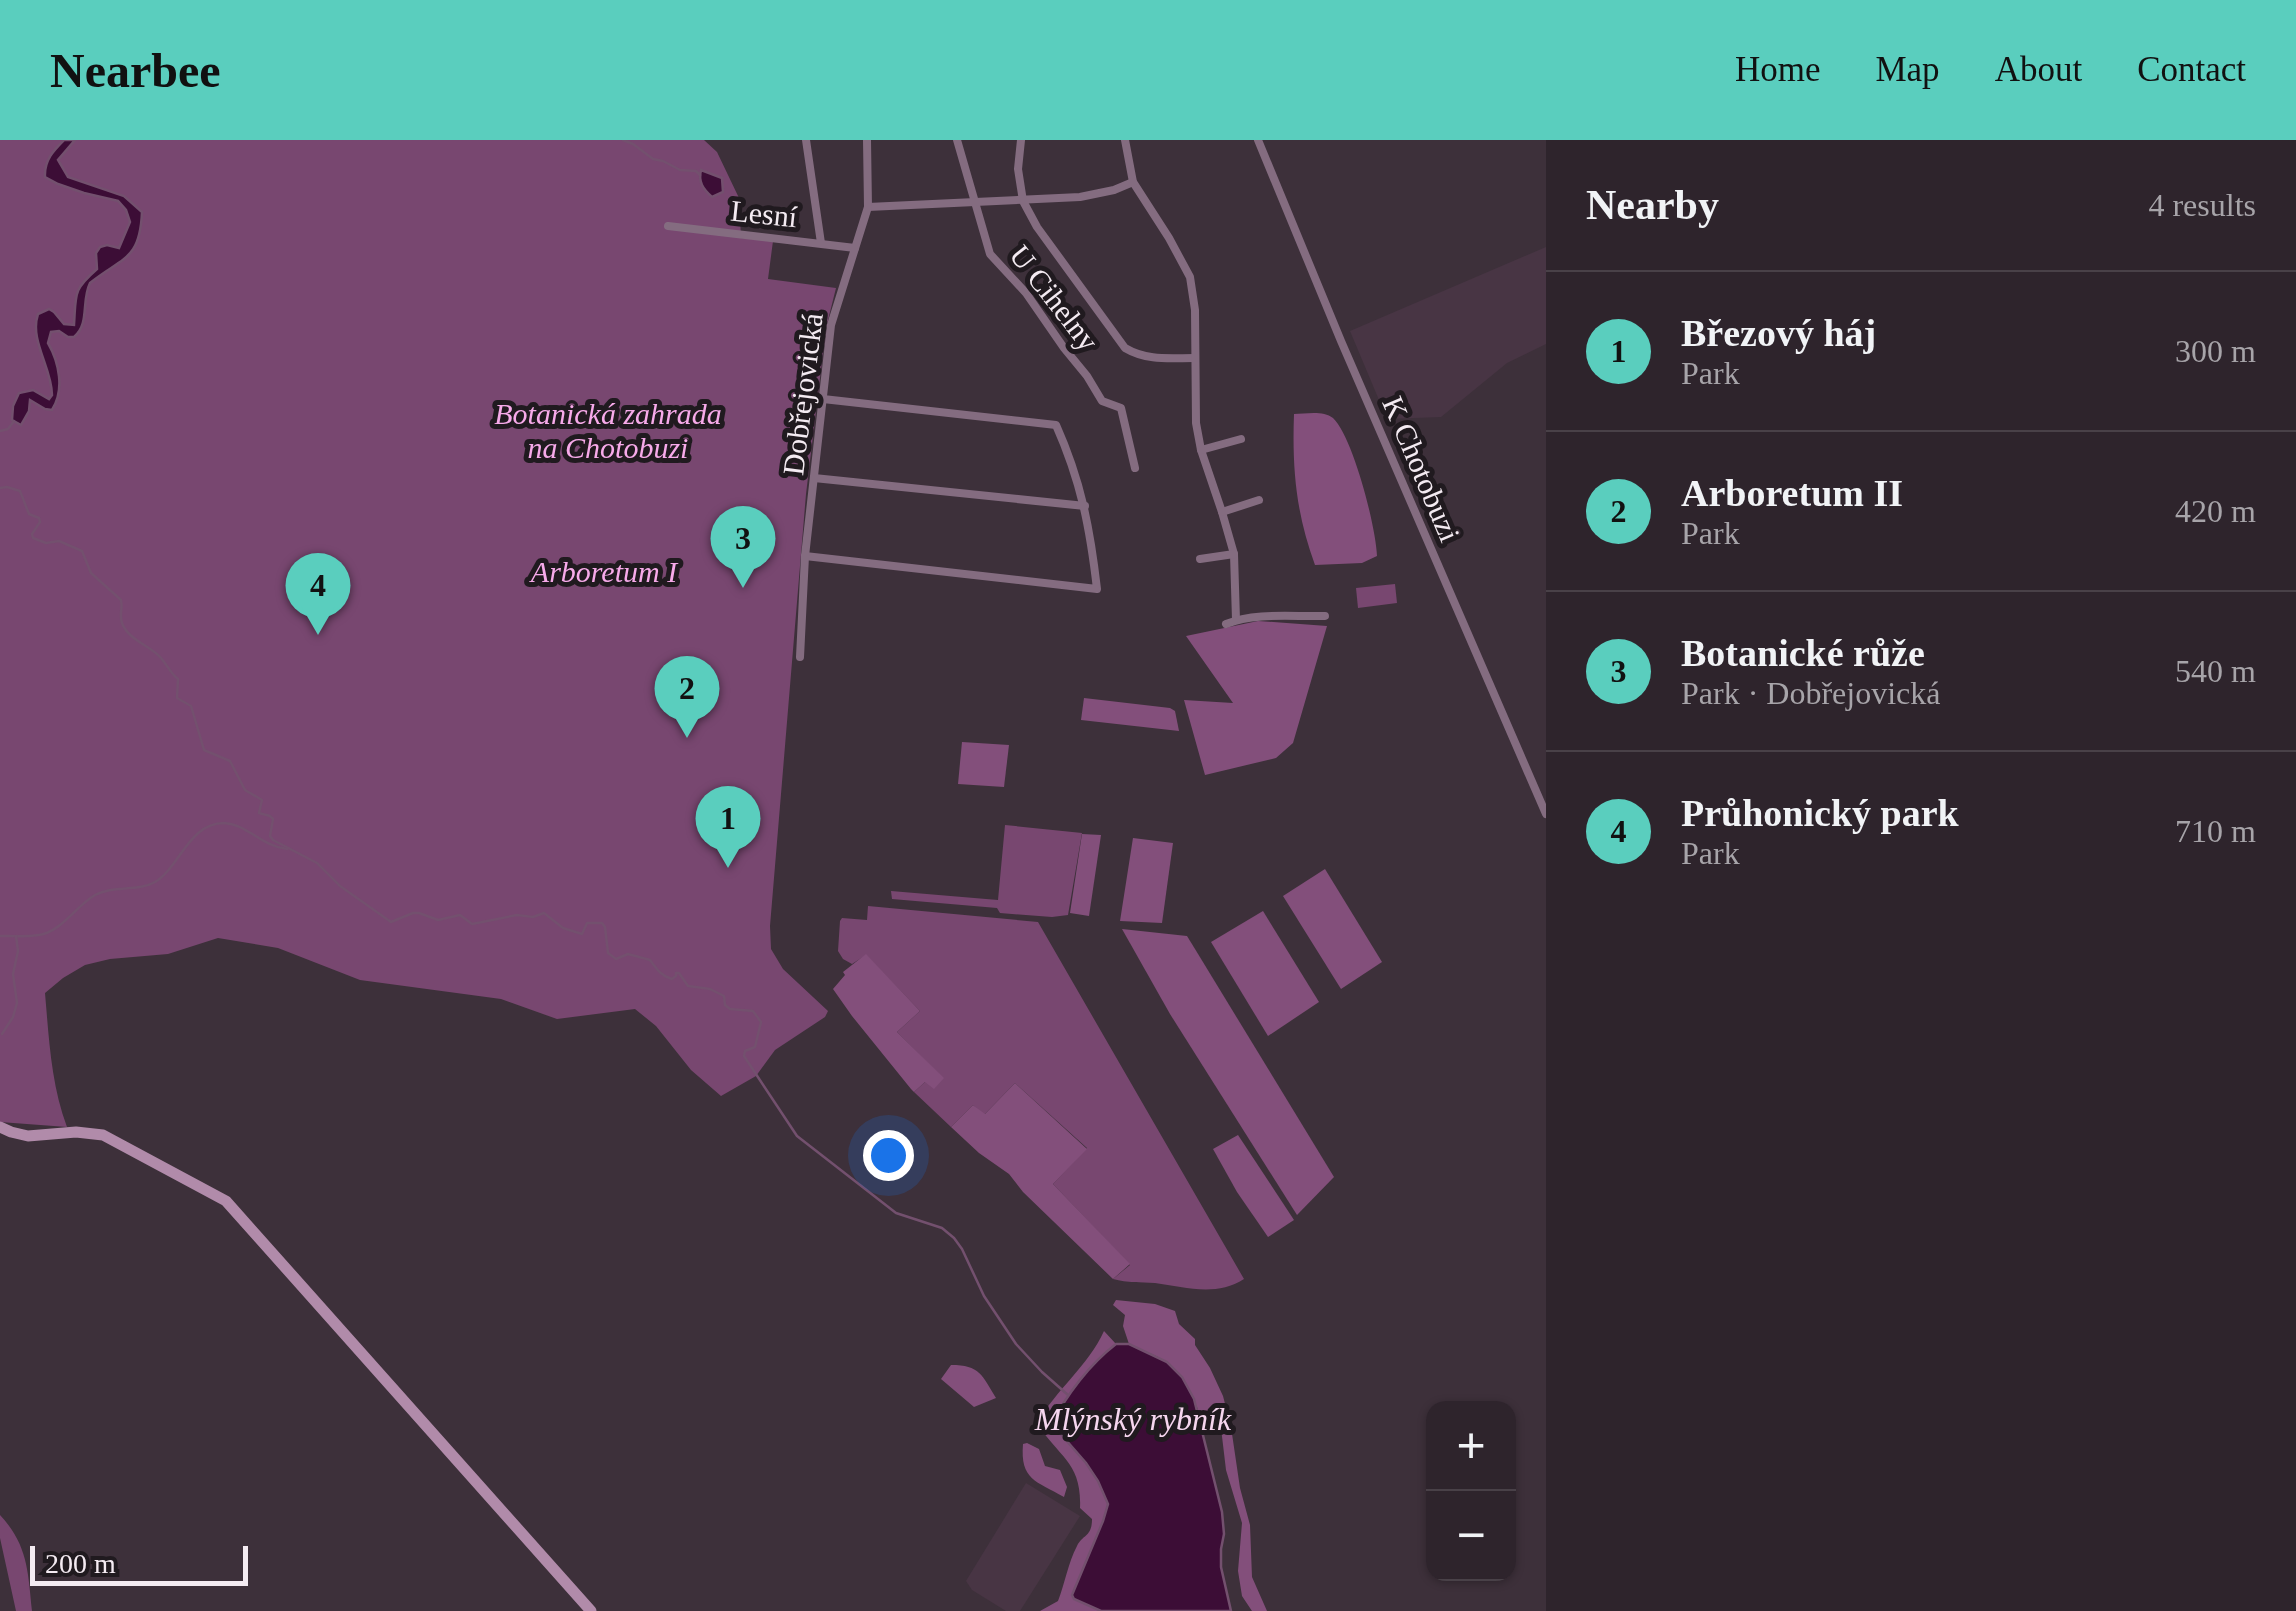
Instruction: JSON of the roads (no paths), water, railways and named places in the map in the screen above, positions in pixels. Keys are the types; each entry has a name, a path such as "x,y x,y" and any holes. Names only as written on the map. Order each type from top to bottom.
{"street":[{"path":"806,140 821,243"},
{"name":"Dobřejovická","path":"800,657 806,556 831,325 868,207 867,140"},
{"name":"U Cihelny","path":"956,140 990,254 1026,294 1102,401 1121,408 1135,468"},
{"path":"1021,140 1018,169 1023,201 1125,348 1138,356 1194,358"},
{"path":"1125,140 1133,182 1190,276 1195,310 1196,422 1234,554 1236,620"},
{"name":"K Chotobuzi","path":"1258,140 1546,814"},
{"path":"868,207 1080,196 1133,182"},
{"name":"Lesní","path":"668,226 855,248"},
{"path":"806,556 1097,589 1085,506 1056,424 822,399"},
{"path":"1201,450 1241,439"},
{"path":"814,478 1085,506"},
{"path":"1222,512 1259,500"},
{"path":"1200,559 1234,554"},
{"path":"1226,624 1271,616 1325,616"},
{"path":"0,1127 28,1136 76,1132 103,1135 226,1201 591,1611"}],"water":[{"path":"64,140 75,140 58,160 68,177 124,196 142,212 141,228 127,256 90,283 79,332 68,337 59,331 51,332 48,343 59,376 56,402 52,410 30,400 21,425 12,420 19,393 33,390 49,399 52,395 36,334 38,314 49,309 64,324 74,325 77,293 97,269 96,253 107,245 119,248 130,222 118,201 84,193 45,177 48,160"},
{"path":"701,170 722,178 723,192 712,197 709,194 701,182"},
{"name":"Mlýnský rybník","path":"1116,1344 1129,1344 1167,1362 1182,1377 1194,1399 1222,1512 1221,1567 1231,1611 1101,1611 1072,1595 1108,1504 1086,1463 1052,1424 1080,1381"}],"waterway":[{"path":"623,140 653,159 700,175"},
{"path":"0,431 8,429 14,421"},
{"path":"0,488 20,491 29,514 39,518 33,538 46,543 59,541 82,551 91,573 121,600 125,629 158,655 178,679 177,698 191,706 204,750 230,761 245,790 262,800 259,813 273,819 273,840 317,863 340,886 391,922 413,913 438,920 460,915 472,924 544,913 563,928 582,934 587,923 602,923 608,953 616,959 628,954 650,960 668,978 679,973 688,986 724,996 730,1009 753,1011 761,1022 755,1047 745,1051 744,1056 797,1136 896,1213 942,1228 954,1238 984,1296 1016,1344 1068,1395"},
{"path":"0,936 47,933 95,895 155,882 193,838 212,825 232,824 287,849"},
{"path":"2,1034 17,1003 13,974 18,951 16,936"}],"place":[{"name":"Botanické růže","path":"743,588"},
{"name":"Průhonický park","path":"318,635"},
{"name":"Arboretum II","path":"687,738"},
{"name":"Březový háj","path":"728,868"}],"park label":[{"name":"Botanická zahrada na Chotobuzi","path":"608,431"},
{"name":"Arboretum I","path":"604,572"}]}
